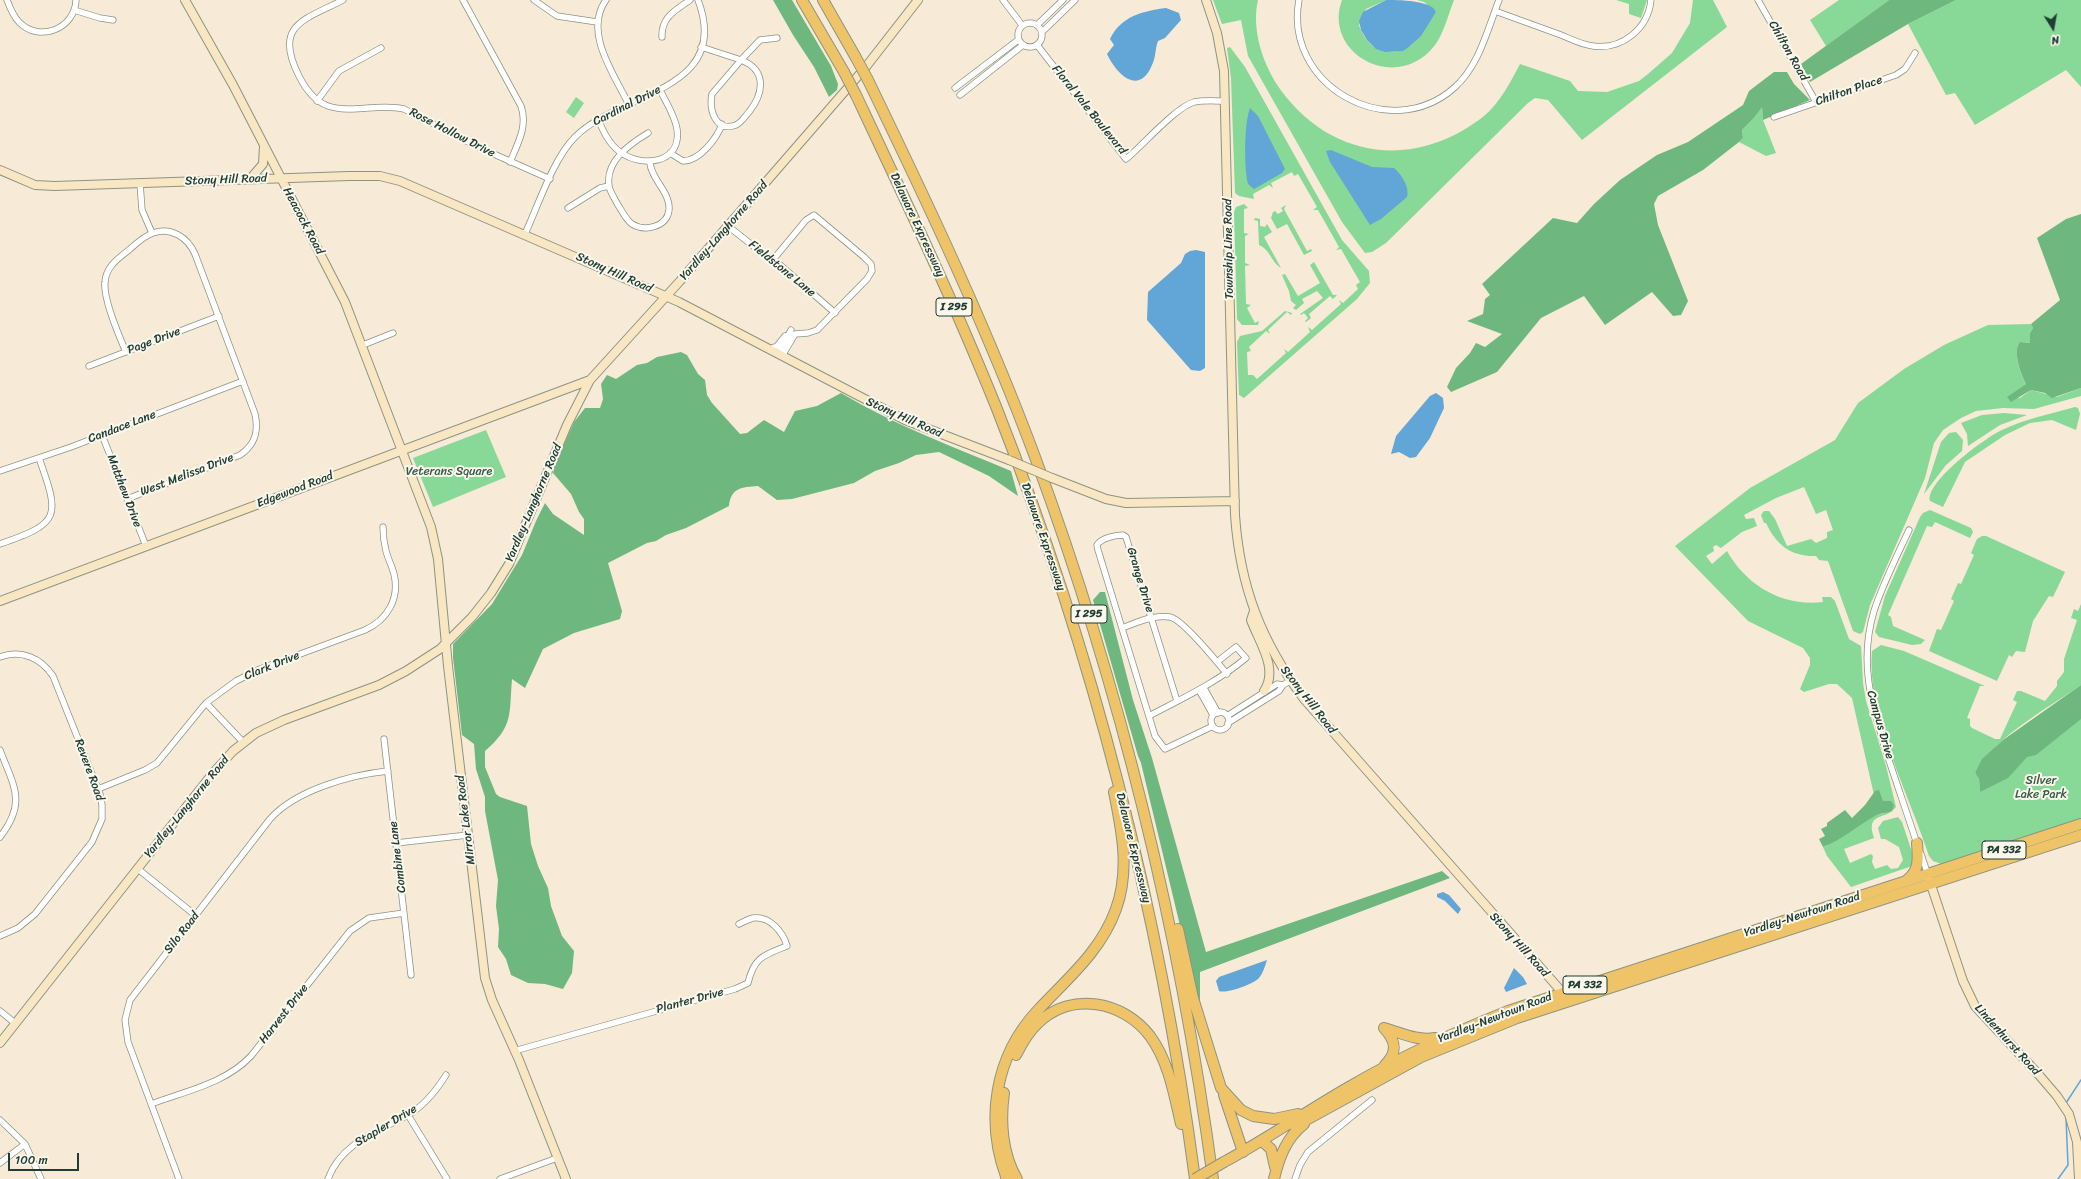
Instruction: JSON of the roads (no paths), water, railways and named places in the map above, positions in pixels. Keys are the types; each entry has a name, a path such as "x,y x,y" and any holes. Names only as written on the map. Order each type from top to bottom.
{"highway":[{"name":"Delaware Expressway","path":"802,0 856,95 958,315 998,412 1040,524 1095,698 1136,856 1166,996 1195,1179"},
{"name":"Delaware Expressway","path":"823,0 868,80 951,253 996,358 1035,459 1073,568 1105,669 1152,844 1186,1008 1201,1093 1213,1179"},
{"path":"1007,1179 996,1145 994,1123 998,1088 1005,1063 1017,1038 1027,1022 1084,964 1105,935 1120,893 1124,866 1122,835 1100,734 1040,524"},
{"name":"PA 332","path":"1929,880 2081,824"},
{"name":"PA 332","path":"1929,880 2081,835"},
{"path":"1904,882 1915,872 1917,868 1917,843"},
{"path":"1152,844 1170,896 1193,998 1243,1152"},
{"name":"Yardley-Newtown Road","path":"1195,1179 1310,1114 1422,1057 1563,997 1904,882 1929,880"},
{"name":"Yardley-Newtown Road","path":"1310,1114 1380,1070 1451,1034 1488,1019 1563,997 1929,880"},
{"path":"1016,1179 1004,1142 1002,1117 1004,1094 1016,1054 1027,1034 1047,1016 1066,1006 1089,1004 1109,1006 1129,1016 1143,1028 1158,1048 1171,1082 1191,1179"},
{"path":"1380,1070 1394,1055 1395,1045 1392,1036 1384,1028 1424,1040 1436,1037 1471,1022 1488,1019"},
{"path":"1221,1088 1241,1110 1259,1118 1274,1119 1310,1114"},
{"path":"1274,1177 1288,1141 1310,1114"},
{"path":"1262,1141 1268,1146 1273,1154 1274,1177"}],"street":[{"path":"8,0 12,13 18,22 27,29 37,32 48,32 60,28 68,21 74,10 76,0"},
{"name":"Heacock Road","path":"185,0 336,282 363,345 403,451"},
{"path":"341,0 303,21 293,30 288,49 292,61 307,89 317,101 339,71 381,48"},
{"name":"Rose Hollow Drive","path":"464,0 524,114 522,134 510,162"},
{"path":"534,0 557,16 597,22"},
{"path":"606,0 598,15 597,22 600,43 629,104"},
{"path":"662,37 663,26 668,17 690,0"},
{"name":"Cardinal Drive","path":"525,234 559,159 570,142 584,128 629,104 660,90 685,74 694,64 701,47 704,24 698,0"},
{"name":"Yardley-Langhorne Road","path":"0,1043 213,773 243,742 272,725 396,676 427,658 445,643 483,604 509,564 567,425 590,380 667,296 870,63 918,0"},
{"path":"1003,0 1022,25"},
{"path":"1037,25 1063,0"},
{"path":"1042,32 1075,0"},
{"name":"Township Line Road","path":"1206,0 1221,50 1225,101 1235,501"},
{"path":"1299,0 1298,23 1300,39 1308,59 1319,75 1337,92 1363,106 1396,110 1413,108 1436,99 1453,89 1464,78 1478,56 1499,0"},
{"path":"1495,11 1585,44 1601,47 1621,42 1630,37 1646,19 1651,0"},
{"name":"Chilton Road","path":"1758,0 1816,102"},
{"path":"74,10 100,18 113,20"},
{"path":"1030,22 1037,25 1042,32 1042,38 1037,45 1030,47 1023,45 1018,40 1018,31 1022,25 1030,22"},
{"path":"701,47 741,60 751,65 757,72 761,83 760,95 754,106 739,123 732,126 722,124 717,121 712,112 712,94 741,60 760,40 776,38"},
{"path":"955,88 1018,40"},
{"path":"960,95 1023,45"},
{"name":"Floral Vale Boulevard","path":"1037,45 1126,159 1173,116 1190,104 1202,101 1225,101"},
{"name":"Chilton Place","path":"1774,118 1896,75 1905,69 1915,53"},
{"path":"598,120 610,142 621,153 634,160 650,163 661,159 670,153 676,138 676,129 660,90"},
{"name":"Rose Hollow Drive","path":"317,101 326,106 340,108 391,106 404,109 478,147 550,179"},
{"path":"670,153 683,161 696,158 719,132 722,124"},
{"path":"648,133 628,145 621,153 610,171 608,186 629,222 641,227 655,227 666,217 669,205 652,173 650,163"},
{"path":"250,179 263,164 264,145"},
{"name":"Stony Hill Road","path":"0,170 23,181 42,186 280,177 367,176 390,178 434,195 667,296 905,420 1100,497 1126,503 1235,501 1240,561 1254,611 1287,683 1304,699 1563,997"},
{"path":"126,352 106,295 106,276 114,262 152,233 142,210 140,183"},
{"path":"568,208 600,188 608,186"},
{"path":"770,349 777,346 785,336 792,332 812,332 835,313 872,271 871,264 864,257 822,220 814,215 806,220 772,261"},
{"name":"Fieldstone Lane","path":"728,226 772,261 779,264 835,313"},
{"name":"West Melissa Drive","path":"127,499 240,455 249,448 256,434 257,422 243,381 219,316 189,243 175,233 162,231 152,233"},
{"name":"Page Drive","path":"89,366 219,316"},
{"path":"780,355 792,332"},
{"path":"363,345 393,333"},
{"name":"Edgewood Road","path":"0,601 590,380"},
{"name":"Candace Lane","path":"0,471 102,435 243,381"},
{"name":"Matthew Drive","path":"102,435 146,546"},
{"name":"Mirror Lake Road","path":"403,451 425,510 435,546 441,585 445,643 485,978 492,1000 566,1179"},
{"path":"0,544 37,530 49,517 52,499 39,458"},
{"name":"Clark Drive","path":"98,789 146,770 157,764 206,704 247,675 365,630 384,618 392,604 396,585 395,576 385,547 383,526"},
{"name":"Campus Drive","path":"1909,530 1874,611 1868,639 1867,670 1869,689 1876,718 1929,880"},
{"name":"Grange Drive","path":"1177,701 1126,537 1124,535 1119,535 1100,541 1097,545 1155,736 1165,749 1213,726"},
{"path":"1254,611 1251,620 1268,659 1270,676 1264,691"},
{"path":"1122,628 1151,618 1171,617 1182,624 1227,674"},
{"path":"1149,716 1227,674 1246,658 1236,647 1217,662"},
{"name":"Revere Road","path":"0,657 11,654 26,655 40,662 49,670 60,691 98,789 102,805 102,819 92,842 30,919 18,928 0,936"},
{"path":"1201,689 1216,714 1226,716 1264,691 1277,684 1287,683"},
{"path":"1216,714 1211,721 1213,726 1217,729 1223,729 1228,723 1279,691 1287,683"},
{"path":"206,704 243,742"},
{"path":"1226,716 1228,723"},
{"name":"Combine Lane","path":"384,739 411,975"},
{"path":"0,750 14,784 17,798 13,818 0,837"},
{"name":"Silo Road","path":"179,1179 128,1042 125,1026 125,1014 130,1000 270,819 284,805 305,794 357,776 388,770"},
{"path":"396,844 468,835"},
{"path":"138,869 195,916"},
{"name":"Lindenhurst Road","path":"1929,880 1963,981 1975,1006 2022,1055 2064,1105 2069,1114 2077,1142 2079,1179"},
{"name":"Harvest Drive","path":"151,1104 220,1079 237,1070 252,1056 350,931 369,918 404,913"},
{"name":"Planter Drive","path":"514,1051 735,989 748,983 751,970 762,956 787,946 781,933 764,919 753,918 738,924"},
{"path":"0,1011 16,1024"},
{"name":"Stapler Drive","path":"328,1179 333,1168 354,1144 367,1134 408,1115 432,1095 446,1075"},
{"path":"1295,1179 1300,1165 1308,1152 1372,1100"},
{"path":"408,1115 447,1179"},
{"path":"0,1120 25,1144 41,1179"},
{"path":"0,1163 25,1144"},
{"path":"500,1179 557,1158"}],"water":[{"path":"1386,0 1422,3 1433,8 1436,12 1421,36 1403,51 1385,52 1376,49 1367,40 1361,30 1359,21 1363,12"},
{"path":"1166,8 1179,13 1181,20 1165,38 1158,41 1153,62 1147,74 1141,79 1135,81 1128,79 1116,69 1107,54 1114,45 1110,39 1120,25 1126,20 1141,13"},
{"path":"1250,108 1258,116 1285,169 1282,173 1254,189 1248,184 1246,167 1245,146"},
{"path":"1331,150 1372,167 1394,168 1402,177 1406,185 1408,193 1407,197 1381,219 1370,225 1330,162 1326,151"},
{"path":"1196,250 1205,252 1205,368 1200,371 1191,370 1147,320 1148,292 1181,263 1185,254"},
{"path":"1436,393 1443,398 1444,408 1430,438 1416,457 1410,458 1399,452 1391,454 1396,436 1430,396"},
{"path":"1443,892 1449,895 1461,909 1458,914 1445,901 1437,897 1437,894"},
{"path":"1267,960 1262,974 1256,980 1246,986 1233,990 1223,992 1219,991 1216,981 1219,977"},
{"path":"1514,968 1523,977 1527,984 1506,992 1504,988"}],"waterway":[{"path":"2066,1103 2081,1080"},
{"path":"2058,1179 2068,1165 2066,1118"}],"park label":[{"name":"Veterans Square","path":"449,472"},
{"name":"Silver Lake Park","path":"2041,788"}]}
